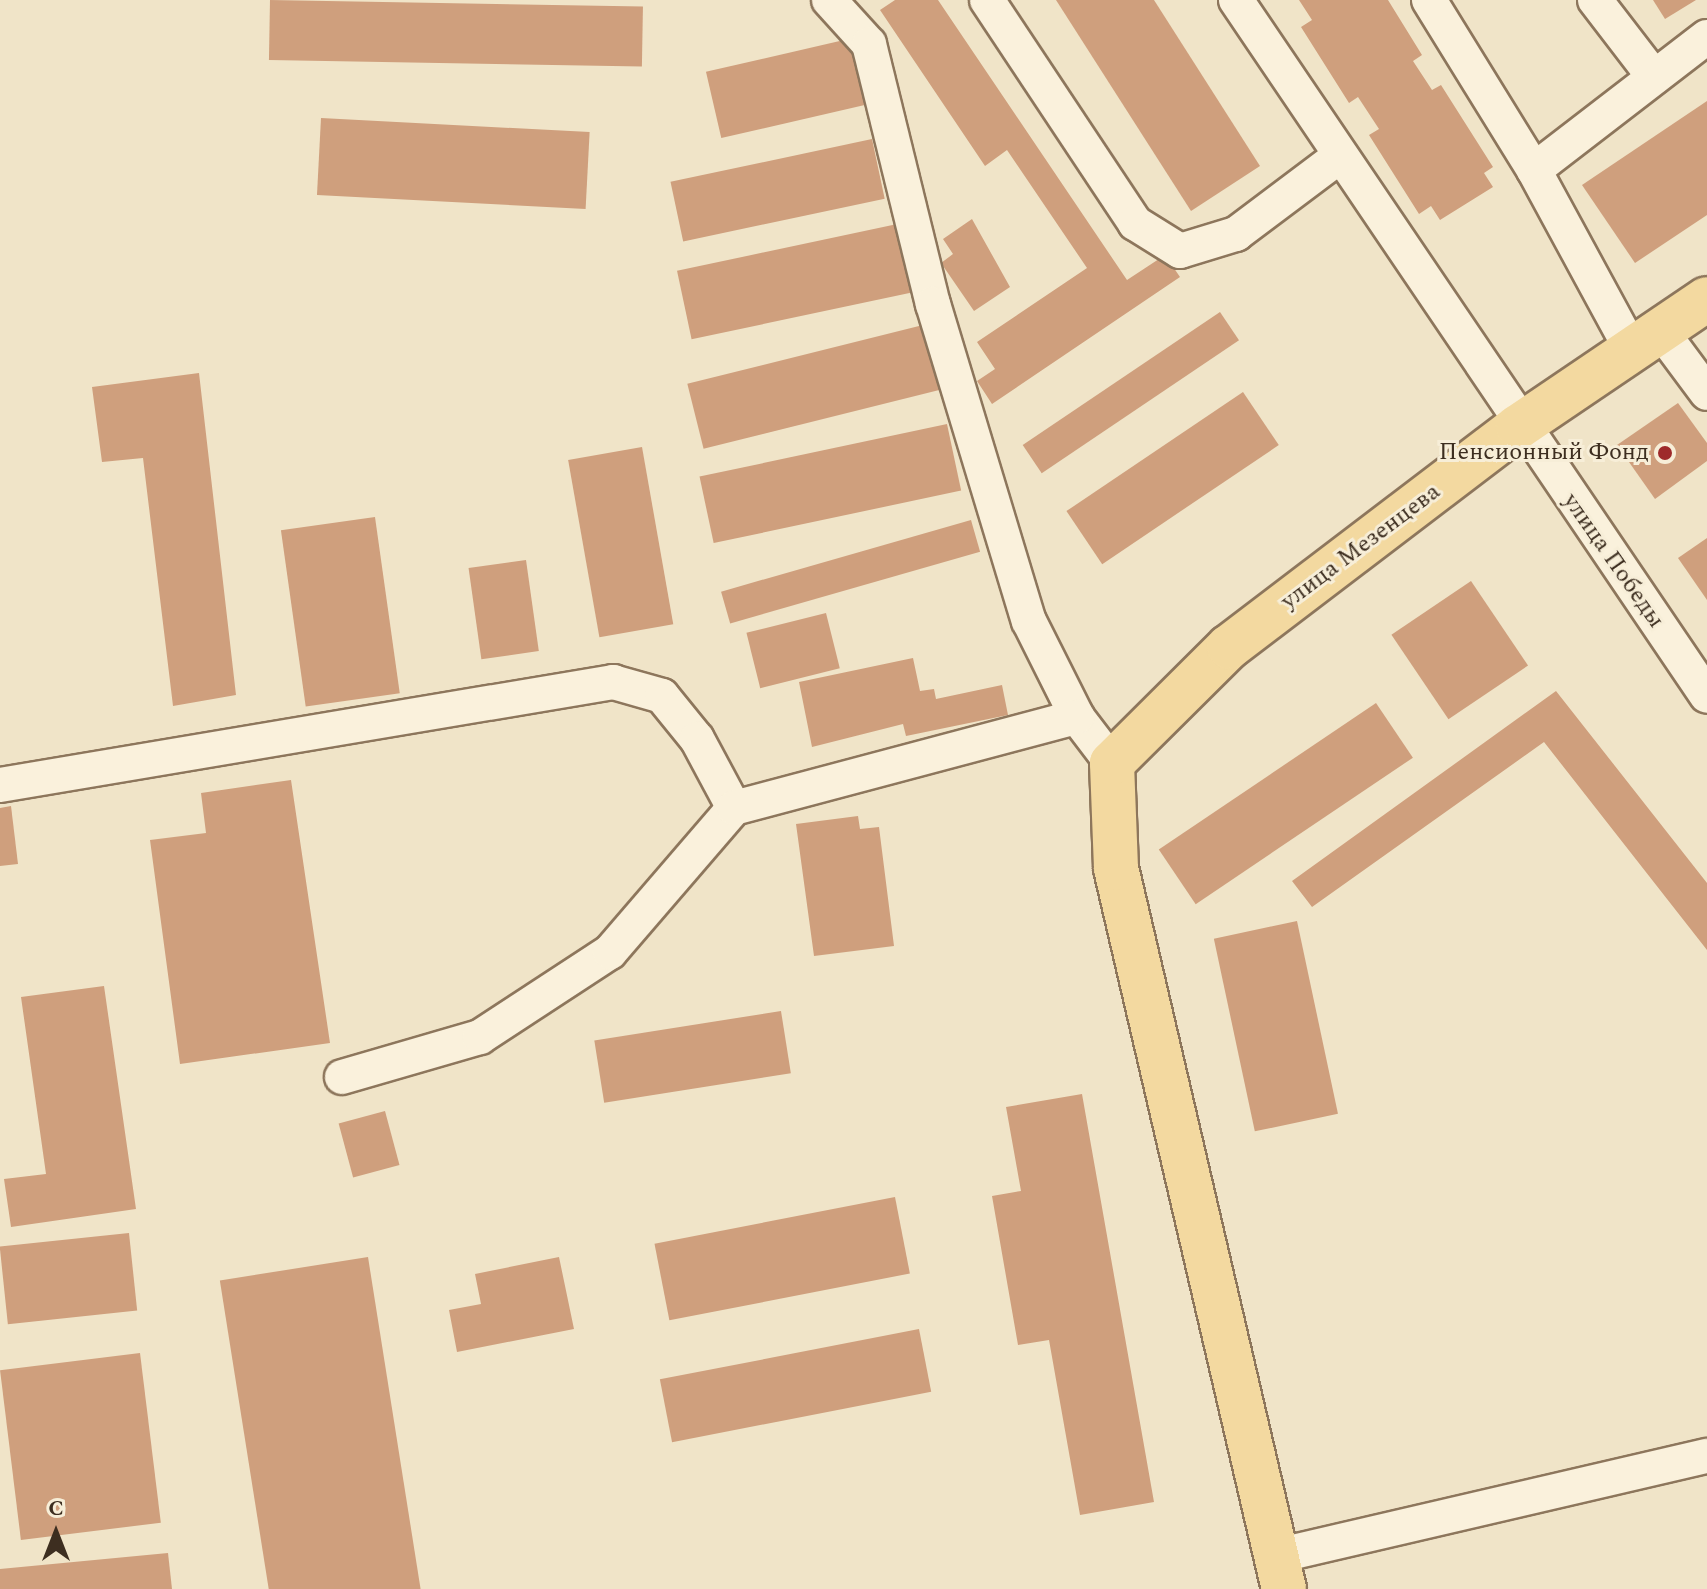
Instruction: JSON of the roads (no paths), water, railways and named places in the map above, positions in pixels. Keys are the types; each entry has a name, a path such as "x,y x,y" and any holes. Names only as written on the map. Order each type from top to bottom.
{"main road":[{"name":"улица Мезенцева","path":"1112,763 1229,647 1518,427 1707,299"},
{"path":"1112,763 1116,868 1280,1573"}],"street":[{"path":"829,0 869,44 933,304 1029,621 1077,717 1112,763"},
{"path":"987,0 1135,223 1180,251 1236,234 1340,156"},
{"name":"улица Победы","path":"1236,0 1518,427 1707,696"},
{"path":"1429,0 1534,170 1646,340 1707,393"},
{"path":"1595,0 1654,77"},
{"path":"1534,170 1707,37"},
{"path":"0,785 613,682 662,696 697,739 734,808"},
{"path":"342,1077 480,1037 610,952 734,808 1077,717"},
{"path":"1280,1573 1707,1456"}],"place":[{"name":"Пенсионный Фонд","path":"1665,453"}]}
